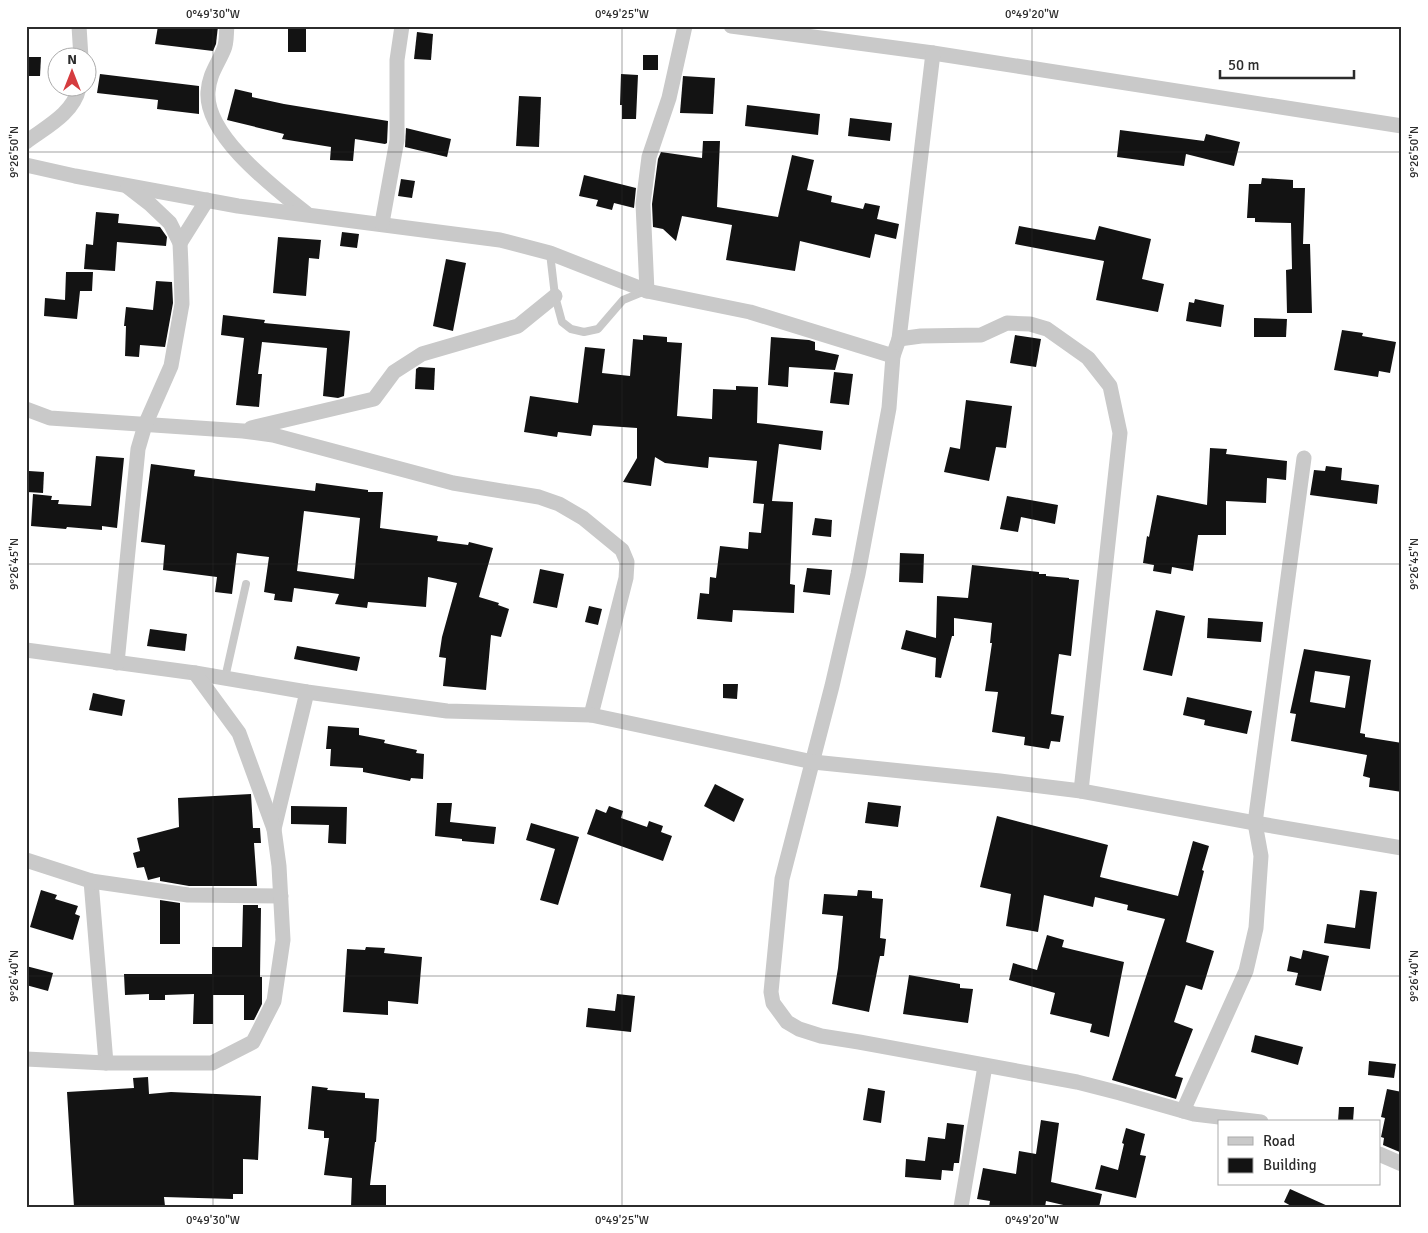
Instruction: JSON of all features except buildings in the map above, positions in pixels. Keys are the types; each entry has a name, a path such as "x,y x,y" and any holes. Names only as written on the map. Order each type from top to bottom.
{"street":[{"path":"79,26 80,48"},
{"path":"227,26 225,48 211,77 208,90 208,106 224,136 253,170 307,214"},
{"path":"382,223 397,140 397,60 402,26"},
{"path":"647,290 643,204 649,157 669,98 685,26"},
{"path":"731,26 933,53 1402,126"},
{"path":"933,53 899,339 893,356 889,408 858,574 813,762 782,879 770,992 774,1003 787,1022 799,1029 821,1036 1112,1090 1194,1114 1244,1120"},
{"path":"26,142 63,115 76,98"},
{"path":"26,165 238,206 382,223 500,240 550,253 647,290 750,312 893,356"},
{"path":"117,663 138,449 145,425 171,366 182,304 180,243 170,223 126,185"},
{"path":"180,243 207,200"},
{"path":"243,431 374,398 394,372 422,354 518,326 555,296"},
{"path":"899,339 921,336 981,335 1007,323 1030,324 1047,329 1088,358 1110,386 1120,433 1082,791"},
{"path":"26,409 50,418 243,431 273,435 453,484 539,497 560,504 583,518 622,550 627,562 626,578 591,715"},
{"path":"1183,1111 1246,971 1256,928 1261,856 1255,823 1304,458"},
{"path":"26,650 195,672 307,692 447,710 591,715 813,762 1082,791 1402,848"},
{"path":"26,1059 106,1064 212,1063 253,1042 274,1002 283,940 281,896 274,829 238,733 195,672"},
{"path":"274,829 307,692"},
{"path":"26,860 92,881 188,895 281,896"},
{"path":"92,881 106,1064"},
{"path":"962,1207 985,1066"},
{"path":"1380,1154 1402,1164"}],"lane":[{"path":"550,253 555,296 562,322 571,329 584,332 598,329 623,300 647,290"},
{"path":"225,678 246,584"}]}
